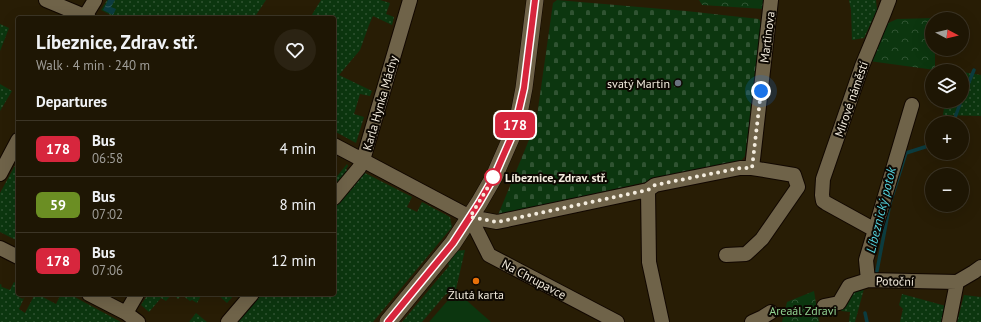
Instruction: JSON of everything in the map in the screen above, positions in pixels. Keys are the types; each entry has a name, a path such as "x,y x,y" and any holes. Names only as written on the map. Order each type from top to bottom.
{"street":[{"path":"46,0 84,16"},
{"path":"86,16 94,0"},
{"name":"Karla Hynka Máchy","path":"336,196 364,160 410,0"},
{"path":"388,322 453,243 494,177 509,143 516,122 524,88 535,0"},
{"name":"Martinova","path":"752,168 772,0"},
{"name":"Mírové náměstí","path":"875,230 826,203 823,200 822,195 826,171 862,66 889,0"},
{"name":"Potoční","path":"912,105 866,260 868,280 957,282"},
{"path":"0,174 16,144"},
{"path":"336,146 470,217 497,222 648,190 655,185 740,168 752,168 794,175 798,187 762,239 746,254 726,255"},
{"path":"648,190 649,262 662,322"},
{"name":"Na Chrupavce","path":"470,217 490,255 617,322"},
{"path":"0,248 16,256"},
{"path":"949,322 957,282 981,267"},
{"path":"824,306 839,303 849,286 868,280"},
{"path":"93,296 126,313 138,322"},
{"path":"126,313 136,296"},
{"path":"228,322 250,296"},
{"path":"752,322 771,312"}],"green space":[{"path":"107,0 266,0 255,16 112,16 101,10"},
{"path":"321,0 380,0 390,3 386,14 394,17 392,25 373,16 360,50 339,75 372,91 370,96 360,94 354,114 364,117 356,143 336,132 336,16 311,16"},
{"path":"557,0 759,19 762,25 745,156 741,161 498,215 536,123 553,3"},
{"path":"699,0 766,0 766,9 702,5"},
{"path":"849,0 876,0 877,10 864,38 852,40 851,10"},
{"path":"925,18 925,56 935,56 935,64 925,64 925,69 869,61 886,24 897,19"},
{"path":"0,24 9,28 0,51"},
{"path":"969,73 981,75 981,116 943,115 944,108 969,108"},
{"path":"0,84 12,91 0,111"},
{"path":"16,164 16,240 0,232 0,193"},
{"path":"347,164 348,166 346,169 348,171 336,192 336,178"},
{"path":"363,172 412,197 407,207 417,212 422,202 450,217 452,227 373,322 238,322 259,296 336,296 336,206"},
{"path":"465,250 456,289 445,295 422,322 402,322 449,266 447,262 455,251"},
{"path":"14,282 16,283 16,296 19,296 23,299 25,296 19,309 25,313 34,296 41,296 56,304 60,296 73,296 121,322 0,322 0,284 2,287 10,290"},
{"path":"864,285 855,322 849,322 850,312 841,311 846,298"},
{"path":"456,291 491,322 429,322"},
{"name":"Areaál Zdravi","path":"814,291 819,322 782,322 787,302"},
{"path":"902,294 946,306 942,322 900,322 903,309 899,305"},
{"path":"964,295 981,297 981,322 957,322"},
{"path":"147,296 170,296 166,301 161,298 149,312 141,305"},
{"path":"183,296 201,296 197,303 192,300 190,301"},
{"path":"219,296 233,296 227,303"},
{"path":"196,313 207,322 189,322"}],"water":[{"path":"108,0 115,0 111,7 116,9 113,15 103,10"}],"waterway":[{"name":"Líbeznický potok","path":"969,82 974,70"},
{"name":"Líbeznický potok","path":"956,116 958,108"},
{"name":"Líbeznický potok","path":"876,276 890,203 906,153 925,147"},
{"name":"Líbeznický potok","path":"865,313 867,322"}],"bus line":[{"name":"178","path":"388,322 453,243 494,177 511,138 518,114 524,88 535,0"}],"place":[{"name":"svatý Martin","path":"678,83"},
{"name":"Líbeznice, Zdrav. stř.","path":"493,177"},
{"name":"Žlutá karta","path":"476,281"}],"route":[{"path":"493,177 488,189 470,217 497,222 648,190 655,185 740,168 752,168 761,91"}]}
